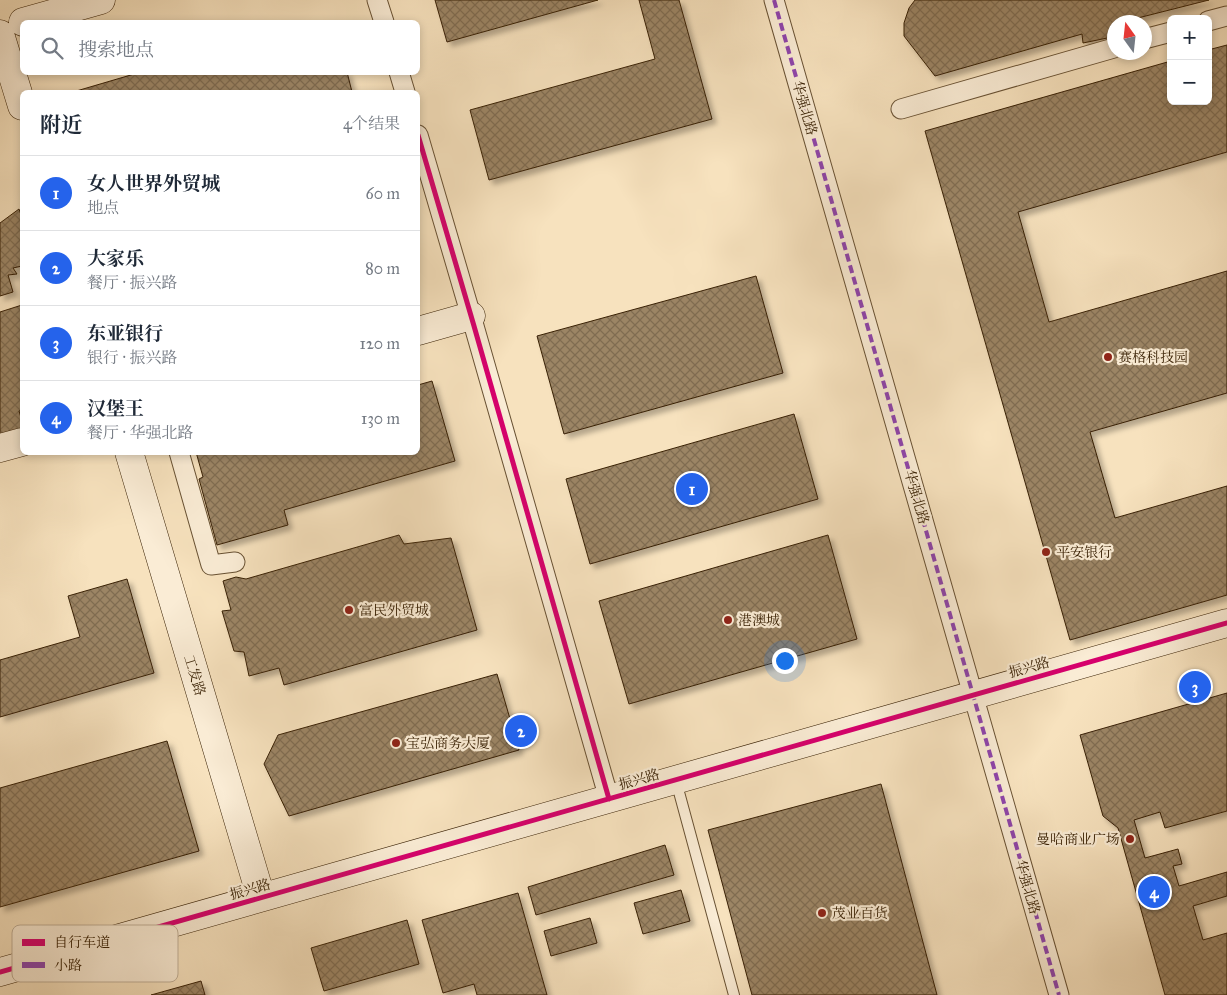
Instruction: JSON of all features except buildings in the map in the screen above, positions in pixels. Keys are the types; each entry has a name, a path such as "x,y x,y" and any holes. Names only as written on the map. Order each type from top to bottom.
{"street":[{"path":"30,20 101,0"},
{"path":"377,0 383,20"},
{"name":"华强北路","path":"774,0 1059,995"},
{"path":"1212,20 1227,16"},
{"path":"0,29 20,23"},
{"path":"1152,37 1167,33"},
{"path":"0,34 20,99"},
{"path":"901,109 1107,50"},
{"path":"400,75 404,90"},
{"path":"420,142 609,799"},
{"path":"420,330 471,316"},
{"path":"0,448 20,443"},
{"name":"工发路","path":"130,455 261,897"},
{"path":"180,455 211,566 235,562"},
{"name":"振兴路","path":"164,925 1227,623"}],"lane":[{"path":"675,780 734,995"}],"marked path":[{"path":"774,0 1059,995"}],"cycle path":[{"path":"420,142 609,799"},
{"path":"165,925 1227,623"},
{"path":"0,972 12,969"}],"place":[{"name":"赛格科技园","path":"1108,357"},
{"name":"女人世界外贸城","path":"692,489"},
{"name":"平安银行","path":"1046,552"},
{"name":"富民外贸城","path":"349,610"},
{"name":"港澳城","path":"728,620"},
{"name":"东亚银行","path":"1195,687"},
{"name":"大家乐","path":"521,731"},
{"name":"宝弘商务大厦","path":"396,743"},
{"name":"曼哈商业广场","path":"1130,839"},
{"name":"汉堡王","path":"1154,892"},
{"name":"茂业百货","path":"822,913"}]}
